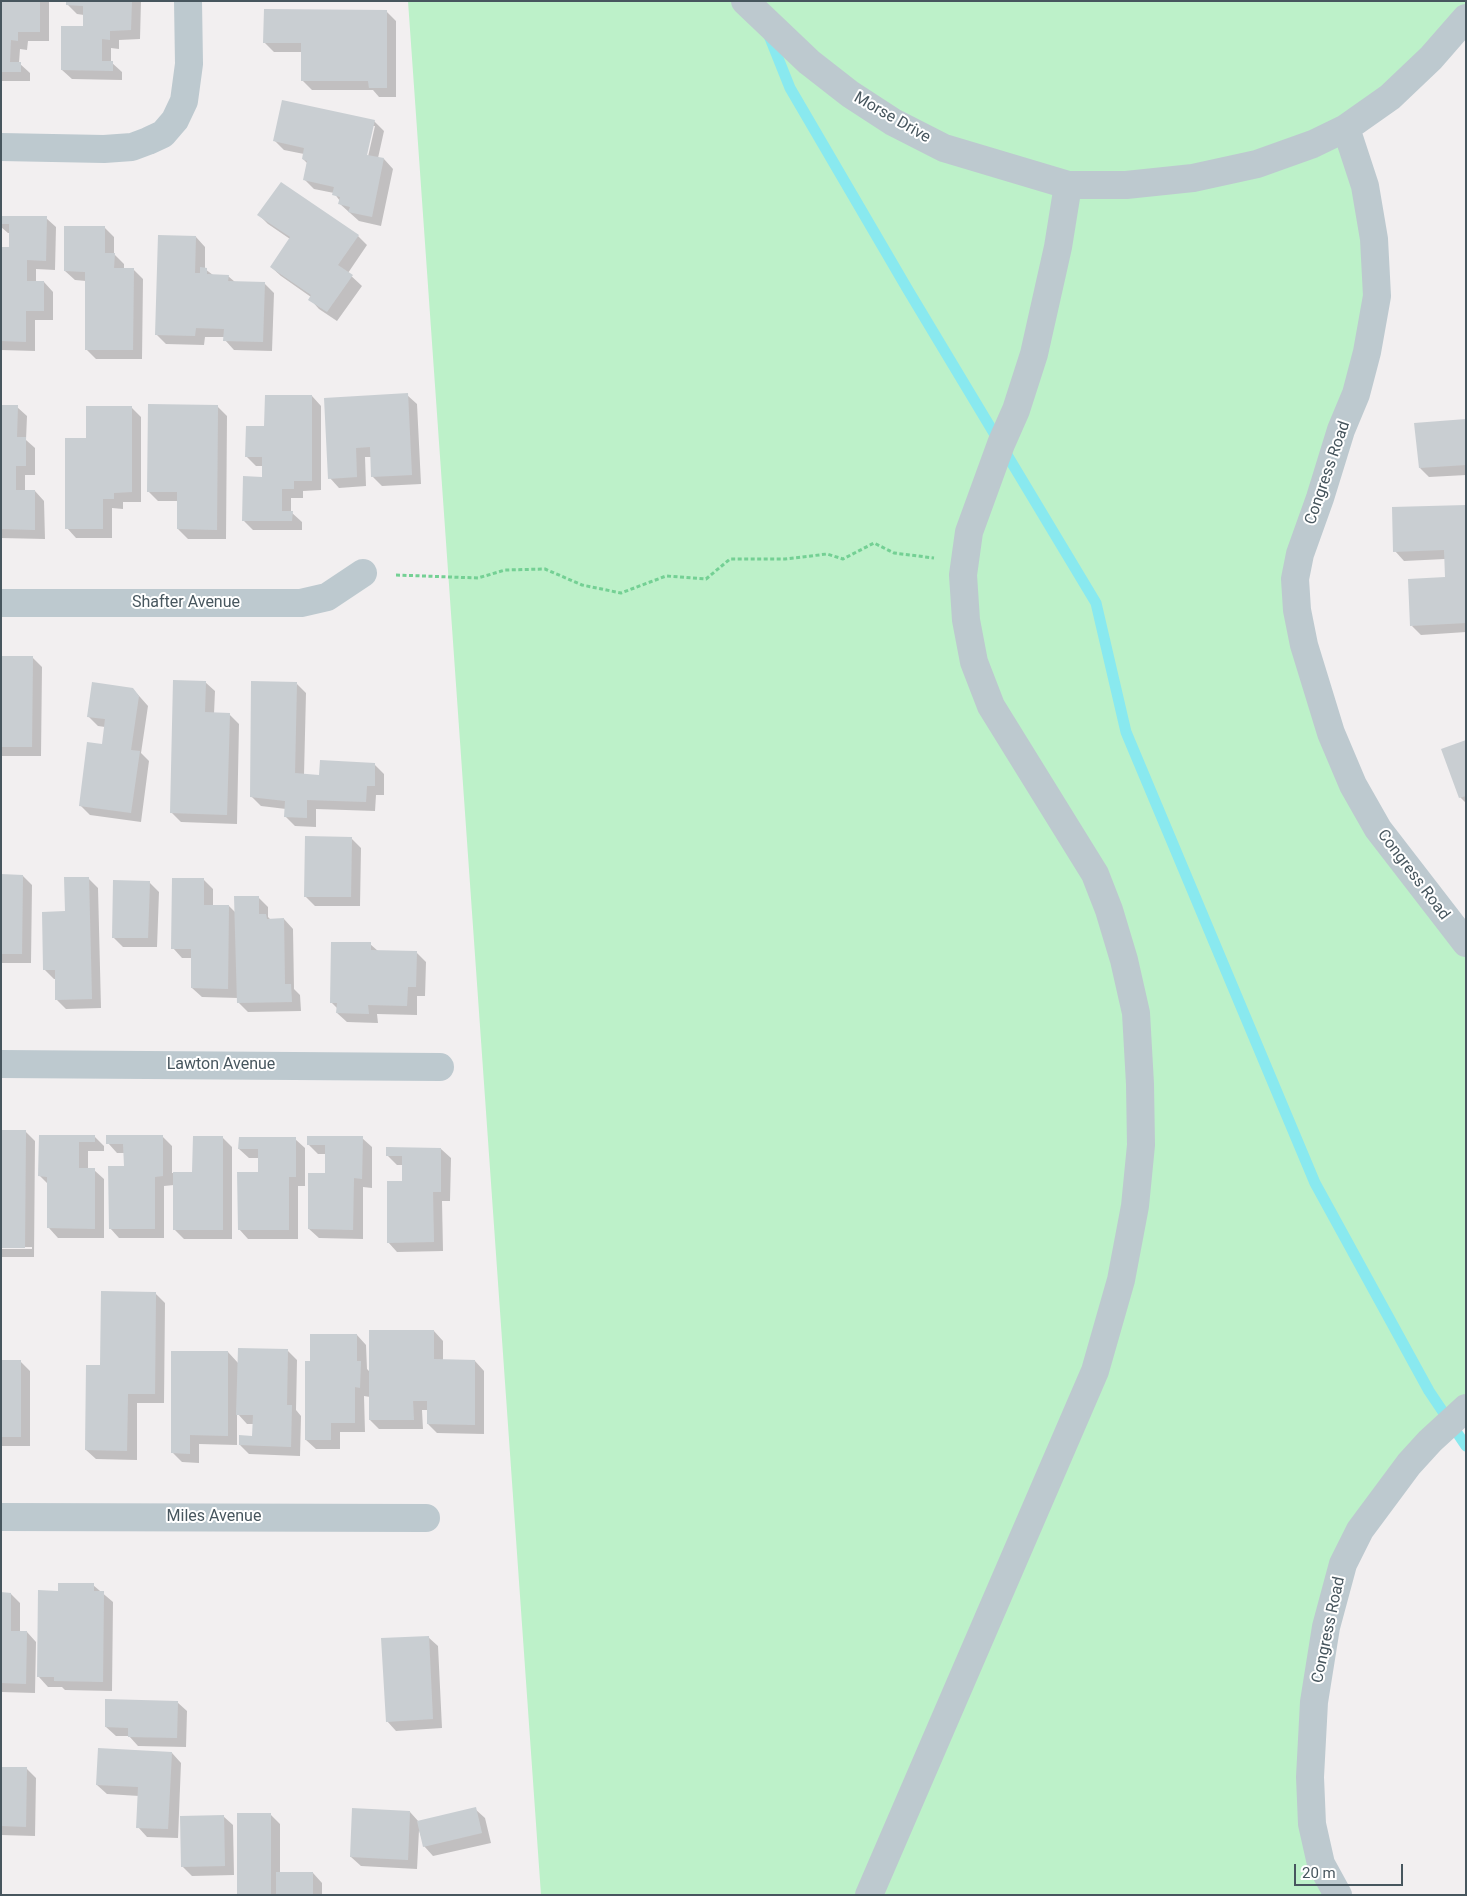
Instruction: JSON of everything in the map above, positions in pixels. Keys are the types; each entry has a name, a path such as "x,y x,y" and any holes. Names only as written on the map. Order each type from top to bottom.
{"street":[{"path":"1,147 104,149 132,147 163,134 175,120 184,101 189,64 188,1"},
{"name":"Morse Drive","path":"745,1 809,62 850,94 893,122 944,148 1068,185 1126,185 1212,174 1257,164 1313,144 1346,128"},
{"path":"1346,128 1390,97 1431,58 1466,18"},
{"name":"Congress Road","path":"1346,128 1365,186 1374,239 1377,296 1367,352 1356,394 1341,430 1300,554 1295,579 1297,610 1304,645 1328,725 1353,784 1378,829 1412,876 1466,943"},
{"path":"869,1895 1095,1371 1122,1280 1135,1206 1140,1145 1140,1084 1136,1013 1124,960 1109,910 1095,874 991,706 974,662 968,632 963,575 969,532 1016,410 1034,354 1058,248 1068,185"},
{"name":"Shafter Avenue","path":"1,603 301,603 327,597 363,573"},
{"name":"Lawton Avenue","path":"1,1064 440,1067"},
{"name":"Congress Road","path":"1338,1895 1321,1864 1312,1824 1310,1777 1314,1702 1326,1627 1343,1564 1360,1530 1409,1464 1430,1441 1466,1408"},
{"name":"Miles Avenue","path":"1,1517 426,1518"}],"path":[{"path":"363,573 478,578 505,570 545,569 582,585 621,593 666,576 706,579 730,559 784,559 827,554 843,560 874,543 894,553 964,563"}],"green space":[{"path":"408,1 1466,1 1466,18 1346,128 1377,296 1300,554 1331,733 1466,943 1466,1408 1343,1564 1310,1777 1338,1895 541,1895"}],"building":[{"path":"1,1 40,1 40,32 18,32 18,41 11,40 10,62 21,62 21,72 1,72"},
{"path":"66,1 132,1 131,30 110,31 110,40 102,39 102,61 113,61 113,71 61,70 61,26 83,26 83,6 66,5"},
{"path":"264,9 387,10 387,88 369,88 368,81 301,81 301,43 263,43"},
{"path":"282,100 375,120 367,155 384,158 372,217 348,212 350,207 338,204 340,197 332,195 334,187 303,180 307,161 302,159 304,148 273,141"},
{"path":"281,182 359,235 338,265 353,275 327,312 308,300 311,295 270,267 290,237 257,215"},
{"path":"1,216 47,216 46,261 27,260 27,281 44,281 44,311 26,311 26,342 1,341 1,247 9,247 9,224 1,224"},
{"path":"64,226 105,226 105,253 115,253 114,268 134,268 133,350 85,350 85,272 64,271"},
{"path":"158,235 196,236 195,273 200,273 200,267 207,268 207,274 229,275 228,281 265,282 263,342 223,341 224,329 196,328 195,336 155,335"},
{"path":"408,393 412,475 371,477 370,447 356,448 357,477 328,479 324,398"},
{"path":"265,395 312,395 312,481 294,481 294,489 282,489 282,511 293,511 292,521 242,521 243,476 262,477 262,457 245,457 246,426 264,426"},
{"path":"148,404 218,405 217,530 177,529 177,492 147,492"},
{"path":"1,405 18,405 17,437 26,437 26,466 16,466 16,490 35,490 35,530 1,529"},
{"path":"86,406 132,406 132,492 114,493 114,499 103,499 103,529 65,529 65,438 86,438"},
{"path":"1466,419 1466,465 1419,468 1414,423"},
{"path":"1466,505 1466,623 1410,626 1408,579 1445,577 1444,550 1393,552 1392,507"},
{"path":"1,656 33,656 32,747 1,747"},
{"path":"173,680 206,681 205,712 230,713 227,815 170,813"},
{"path":"251,681 297,682 295,773 319,775 320,760 375,763 375,786 367,786 366,802 307,800 307,818 284,817 285,801 250,797"},
{"path":"92,682 133,688 139,696 131,750 140,751 131,813 79,806 87,742 102,744 105,719 87,717"},
{"path":"1466,740 1466,796 1459,798 1441,749"},
{"path":"305,836 352,837 351,897 304,897"},
{"path":"1,874 23,875 22,954 1,954"},
{"path":"64,877 89,877 92,999 55,1000 55,970 43,970 42,912 65,911"},
{"path":"172,878 204,878 204,905 229,905 228,989 191,988 191,949 171,949"},
{"path":"113,880 150,881 148,938 112,938"},
{"path":"234,896 259,896 259,914 266,914 267,919 284,918 285,984 291,984 292,1002 237,1003"},
{"path":"331,942 371,942 371,950 417,951 416,987 408,987 407,1006 368,1005 369,1014 336,1013 337,1003 330,1003"},
{"path":"1,1130 26,1130 25,1248 1,1248"},
{"path":"39,1135 95,1135 95,1142 79,1142 79,1168 95,1168 95,1229 47,1228 47,1177 38,1176"},
{"path":"106,1135 163,1135 163,1176 155,1177 155,1229 109,1229 108,1166 124,1166 123,1144 106,1144"},
{"path":"193,1136 223,1136 223,1230 173,1230 173,1172 192,1172"},
{"path":"307,1136 363,1136 362,1179 354,1178 353,1230 308,1229 308,1173 325,1173 325,1145 307,1145"},
{"path":"239,1137 296,1137 296,1177 289,1177 289,1230 238,1230 237,1172 258,1172 258,1149 238,1149"},
{"path":"386,1147 441,1148 441,1192 433,1192 434,1242 387,1243 387,1181 402,1181 402,1156 386,1156"},
{"path":"101,1291 156,1292 155,1394 128,1394 127,1451 85,1450 86,1365 100,1365"},
{"path":"369,1330 434,1330 434,1359 475,1360 475,1425 427,1424 427,1401 413,1401 414,1420 369,1420"},
{"path":"310,1334 357,1334 357,1361 361,1361 360,1388 355,1387 355,1423 331,1423 331,1440 305,1440 305,1361 310,1361"},
{"path":"238,1348 288,1349 287,1405 292,1405 291,1447 239,1445 239,1435 252,1436 253,1415 236,1415"},
{"path":"171,1351 228,1351 228,1436 190,1435 190,1454 171,1453"},
{"path":"1,1360 21,1360 21,1437 1,1437"},
{"path":"58,1583 94,1583 94,1591 104,1591 103,1682 54,1681 54,1677 37,1677 38,1590 58,1591"},
{"path":"1,1592 11,1593 11,1631 27,1631 26,1684 1,1683"},
{"path":"429,1636 433,1719 386,1722 381,1638"},
{"path":"105,1699 178,1701 177,1738 128,1737 128,1728 105,1727"},
{"path":"98,1748 172,1752 168,1829 136,1828 138,1787 96,1785"},
{"path":"1,1767 27,1767 26,1827 1,1826"},
{"path":"476,1807 482,1833 423,1847 417,1821"},
{"path":"352,1808 410,1811 408,1860 350,1857"},
{"path":"237,1813 271,1813 271,1895 237,1895"},
{"path":"224,1815 225,1866 181,1867 180,1816"},
{"path":"276,1872 313,1872 313,1895 276,1895"}],"waterway":[{"path":"768,33 790,88 908,290 1096,603 1126,732 1315,1183 1429,1391 1466,1446"}]}
